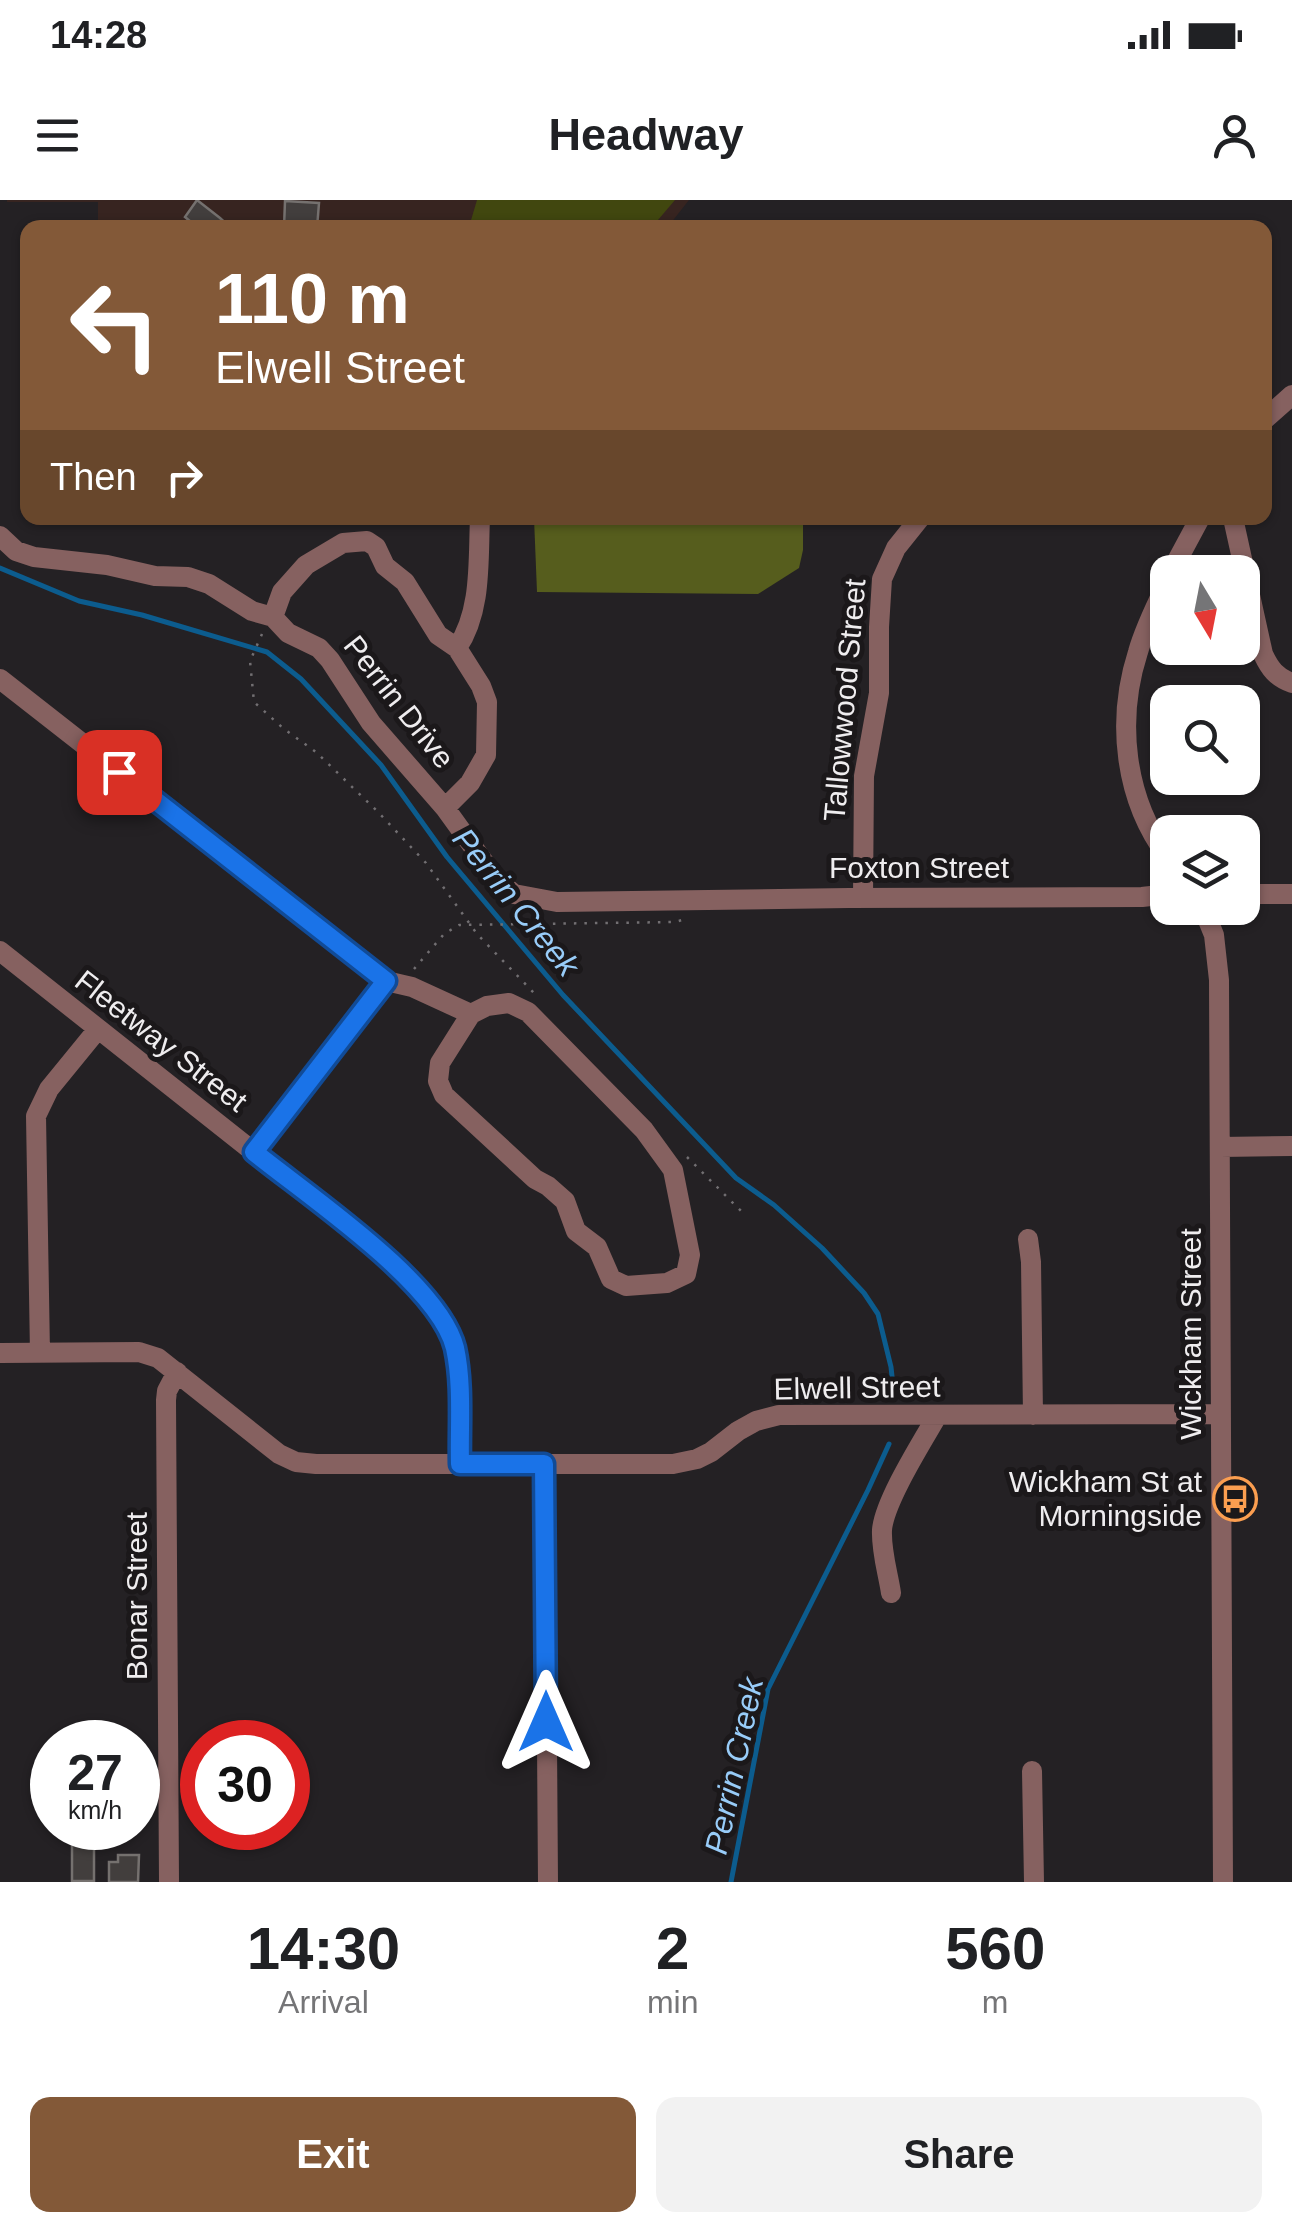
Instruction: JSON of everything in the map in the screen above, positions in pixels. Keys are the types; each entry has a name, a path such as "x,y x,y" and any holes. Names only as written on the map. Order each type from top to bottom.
{"street":[{"path":"1272,413 1292,395"},
{"path":"458,648 469,631 475,601 480,525"},
{"name":"Tallowwood Street","path":"863,898 864,776 879,693 882,578 896,548 914,525"},
{"path":"1180,555 1196,525"},
{"path":"1235,525 1263,654 1270,670 1292,683"},
{"name":"Perrin Drive","path":"0,536 16,550 34,557 156,576 188,577 209,584 319,648 371,723 445,808 497,880 514,894 557,902 671,900"},
{"path":"269,622 282,592 306,565 343,543 366,540 376,546 385,566 406,582 438,636 458,648 487,702 486,755 470,783 445,808"},
{"path":"1150,623 1136,655 1127,728 1130,774 1150,830"},
{"path":"0,679 394,983 412,987 470,1014"},
{"path":"1260,894 1292,894"},
{"name":"Foxton Street","path":"671,900 1150,896"},
{"name":"Wickham Street","path":"1209,925 1218,952 1223,1882"},
{"name":"Fleetway Street","path":"0,951 389,1259 428,1301 446,1327 454,1348 460,1464"},
{"path":"254,1152 394,983"},
{"path":"509,1003 528,1012 644,1130 673,1170 690,1255 686,1274 667,1282 626,1286 611,1279 597,1248 576,1231 565,1202 444,1095 438,1081 440,1063 470,1014 486,1006 509,1003"},
{"path":"40,1353 36,1116 48,1089 98,1028"},
{"path":"1220,1147 1292,1146"},
{"path":"1028,1239 1033,1414"},
{"name":"Elwell Street","path":"0,1353 139,1352 158,1358 279,1454 296,1462 316,1464 673,1464 697,1459 738,1430 779,1416 1221,1414"},
{"name":"Bonar Street","path":"169,1882 166,1400 177,1372"},
{"path":"891,1593 882,1528 914,1456 937,1416"},
{"path":"544,1464 548,1882"},
{"path":"1032,1771 1034,1882"}],"path":[{"path":"269,622 250,661 254,702 316,752 378,812 426,863 470,924 543,1003"},
{"path":"394,983 450,928 480,923 675,922 688,918"},
{"path":"682,1151 746,1216"}],"shaded area":[{"path":"689,200 673,220 98,220 98,202 7,202"}],"green space":[{"path":"477,200 675,200 658,220 471,220"},
{"path":"534,525 803,525 799,568 758,594 537,592"}],"building":[{"path":"197,200 221,220 189,220 185,217"},
{"path":"285,201 319,203 318,220 284,220"},
{"path":"72,1850 94,1850 94,1881 72,1881"},
{"path":"118,1855 139,1855 138,1882 109,1882 109,1862 118,1862"}],"waterway":[{"name":"Perrin Creek","path":"0,568 79,601 267,652 301,679 381,765 447,857 563,995 736,1178 774,1205 822,1248 864,1293 878,1314 894,1395"},
{"name":"Perrin Creek","path":"731,1882 768,1689 889,1444"}],"place":[{"name":"Wickham St at Morningside","path":"1235,1499"}],"route":[{"path":"119,772 386,981 254,1152 389,1259 446,1327 454,1348 458,1379 460,1464 544,1464 546,1722"}]}
